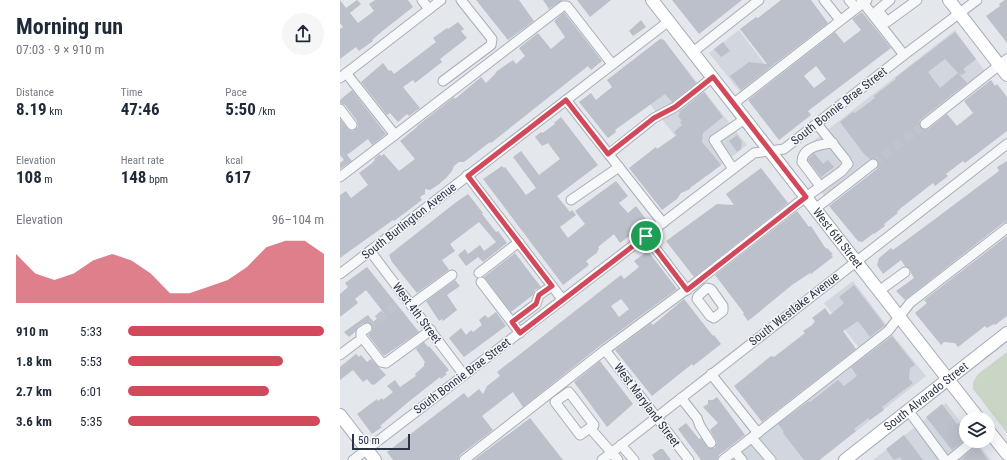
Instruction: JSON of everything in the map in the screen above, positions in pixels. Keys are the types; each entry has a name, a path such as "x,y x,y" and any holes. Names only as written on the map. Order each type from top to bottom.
{"main road":[{"name":"West 6th Street","path":"652,0 974,412"},
{"path":"949,0 959,14 1005,66"},
{"name":"South Alvarado Street","path":"851,458 908,410 1007,333"},
{"path":"340,415 374,460"},
{"path":"995,439 1007,454"}],"street":[{"path":"422,0 429,9"},
{"path":"395,135 343,76 441,0"},
{"path":"444,81 492,45 492,39 461,0"},
{"path":"693,52 759,0"},
{"path":"824,0 840,20"},
{"path":"849,0 862,3 904,55"},
{"path":"890,0 878,10 887,22 917,0"},
{"name":"South Bonnie Brae Street","path":"353,460 754,153 784,149 977,0"},
{"path":"733,104 862,3"},
{"path":"340,177 563,6 567,6 612,64"},
{"name":"South Burlington Avenue","path":"340,274 669,21"},
{"path":"924,124 1005,66"},
{"path":"608,154 654,118 675,107 713,77"},
{"path":"566,100 663,223"},
{"path":"340,109 352,125"},
{"path":"733,169 714,140 745,119"},
{"path":"464,460 605,350 687,290 842,170 848,164 817,124"},
{"path":"820,186 802,162 802,157 814,146 824,143 833,143"},
{"name":"South Westlake Avenue","path":"602,460 1007,144"},
{"path":"816,209 873,164"},
{"path":"571,200 619,167"},
{"path":"468,176 562,299"},
{"path":"723,460 888,331 910,304 1007,228"},
{"path":"646,236 687,290"},
{"path":"479,273 519,242"},
{"name":"West 4th Street","path":"370,251 464,375"},
{"path":"879,291 905,272"},
{"path":"411,305 452,275"},
{"path":"481,282 520,333"},
{"path":"694,284 701,292"},
{"path":"512,322 536,304 539,295 552,286"},
{"path":"397,304 405,297"},
{"path":"536,304 544,314"},
{"path":"367,328 361,332 361,336 381,362 386,364 431,330"},
{"path":"340,355 357,342"},
{"name":"West Maryland Street","path":"605,350 689,460"},
{"path":"711,374 755,435 770,460"},
{"path":"569,392 594,425 590,428 580,435 555,402 569,392"},
{"path":"681,398 697,418 700,426 711,443"},
{"path":"908,410 945,460"},
{"path":"590,428 618,460"},
{"path":"621,445 634,460"},
{"path":"950,460 965,448"},
{"path":"734,451 742,460"}],"shaded area":[{"path":"739,30 770,71 741,93 709,53"},
{"path":"955,30 986,73 825,197 797,161 798,153"},
{"path":"662,38 747,145 707,176 622,69"},
{"path":"853,281 888,327 860,349 824,303"},
{"path":"891,333 926,376 820,460 728,460"},
{"path":"946,403 959,420 959,448 982,448 991,460 873,460"}],"green space":[{"path":"1007,352 1007,433 995,417 995,412 991,412 973,389 973,382 978,374"}],"building":[{"path":"340,0 346,8 357,0 361,4 350,13 358,23 374,11 369,4 375,0 408,0 413,7 359,51 356,47 340,59 340,29 343,27 340,23"},
{"path":"476,0 519,0 534,21 508,40"},
{"path":"543,0 563,0 549,9"},
{"path":"577,0 611,0 590,17"},
{"path":"672,0 742,0 699,34"},
{"path":"781,0 811,0 828,23 741,90 730,76 749,62 767,64 740,29 756,17 758,18"},
{"path":"1007,0 1007,43 986,16 1000,6 999,4"},
{"path":"564,12 602,61 591,70 588,66 491,143 490,142 464,162 459,162 438,185 430,190 425,189 425,194 420,197 422,200 340,258 340,195 346,191 351,198 368,185 359,173 371,164 380,154 381,156 384,154 399,171 415,159 400,141 417,126 454,97 455,99 481,77 486,83 497,71 513,60 516,64 525,56 519,48 538,33 551,49 565,37 554,21"},
{"path":"862,12 891,48 808,111 811,115 779,140 748,100 835,32 844,43 861,30 852,19","holes":["816,66 826,79 814,88 804,76"]},
{"path":"641,20 646,27 633,36 629,31"},
{"path":"458,22 464,29 461,31 467,38 440,59 442,62 415,83 413,80 403,87 420,108 409,116 407,114 398,122 390,113 387,115 361,82 383,63 389,71 391,70 394,74 436,42 433,38"},
{"path":"955,32 976,59 963,69 966,72 962,75 959,74 967,83 921,119 919,122 920,127 923,130 928,129 947,114 957,126 973,113 964,101 991,80 995,86 997,84 1007,97 1007,131 965,163 963,161 946,174 948,176 935,186 933,183 901,208 897,212 898,213 884,224 885,226 862,242 858,241 829,206 877,169 879,163 876,159 870,159 864,154 840,122 875,98 874,96 896,79 895,78","holes":["945,59 958,73 940,88 928,72"]},
{"path":"660,39 664,40 696,83 672,102 665,94 615,130 616,132 608,138 579,102 591,93 596,100 612,87 607,80"},
{"path":"723,42 730,51 721,57 714,49"},
{"path":"352,90 386,134 372,145 368,139 347,155 352,161 340,169 340,163 344,160 340,155 340,119 349,130 353,131 358,127 357,121 345,105 340,103 340,100"},
{"path":"704,92 723,117 703,133 702,142 721,165 690,189 681,193 677,199 662,210 629,168 656,147 657,149 677,135 674,132 682,125 680,122 682,121 678,116 680,113 679,112"},
{"path":"561,117 598,165 557,196 570,212 572,210 576,215 560,227 568,238 585,224 575,211 616,181 628,196 619,203 628,213 636,206 648,222 620,243 614,234 598,247 598,252 586,261 589,265 563,285 483,179 502,166 504,168 505,167 526,195 536,188 513,157 521,151 539,175 560,159 548,143 542,146 535,137 555,124 554,123"},
{"path":"737,135 742,142 741,149 737,152 729,141"},
{"path":"814,153 823,164 828,160 834,167 821,177 808,160"},
{"path":"1007,161 1007,222 1003,223 905,300 896,291 914,278 910,269 905,266 901,260 883,274 877,265 879,258 891,248 893,250 999,171 997,167"},
{"path":"761,168 788,203 694,277 666,241 717,204 734,205 726,194"},
{"path":"468,194 496,232 498,231 507,243 483,262 478,257 466,266 458,255 465,249 468,254 480,245 484,251 496,242 479,222 450,244 455,251 442,260 449,270 417,293 392,262 389,255"},
{"path":"797,211 809,227 811,226 826,249 827,248 833,254 831,255 833,257 811,274 810,273 792,285 748,321 743,314 744,313 715,275"},
{"path":"1007,236 1007,316 995,325 994,324 987,328 985,326 958,347 955,343 944,342 941,345 915,313 927,303 924,300"},
{"path":"648,251 677,289 601,345 523,407 513,392 482,416 493,430 460,455 458,460 393,460 387,452 464,393 468,398 479,389 483,394 487,386 500,376 497,372 621,275 624,279 639,267 634,261","holes":["621,299 629,309 619,317 611,306"]},
{"path":"515,253 541,287 535,290 533,295 511,312 484,277"},
{"path":"367,267 419,332 384,356 368,335 373,328 370,323 364,323 358,327 349,337 344,332 368,315 373,322 384,313 366,290 355,299 358,303 340,317 340,294 348,287 345,283"},
{"path":"455,280 460,286 447,295 457,310 443,321 442,319 439,321 426,301"},
{"path":"854,285 885,325 870,337 858,321 843,331 856,349 762,422 734,386 771,356 774,357 805,333 803,331 815,321 812,318 825,308 830,315 844,303 839,297"},
{"path":"684,299 721,344 693,366 692,364 652,396 615,350 651,323 653,325"},
{"path":"496,312 506,326 464,357 449,338 461,328 466,335 471,330 473,332 482,325 479,320 485,315 488,318"},
{"path":"892,336 915,365 910,368 909,379 913,383 882,407 884,410 870,420 868,418 854,429 856,431 819,460 804,460 783,433 784,432 778,424 838,380 844,386 857,376 851,367"},
{"path":"424,342 449,370 445,373 447,374 441,379 440,377 407,403 380,426 382,427 372,434 357,414 377,399 378,401 382,398 383,400 393,392 387,386 395,380 400,387 416,376 415,374 424,366 425,362 416,349 413,351"},
{"path":"356,354 359,357 361,355 367,362 371,359 386,375 374,385 372,385 367,379 363,382 353,370 340,380 340,367"},
{"path":"600,361 633,404 607,427 574,382"},
{"path":"717,397 745,435 719,455 717,460 701,460 678,429 686,423 699,439 701,438 708,448 715,448 717,442 710,430 718,423 703,407 708,404 708,400 713,400"},
{"path":"942,404 957,424 959,423 959,444 952,450 926,417"},
{"path":"530,418 563,460 474,460 509,434"},
{"path":"904,435 923,460 902,460 900,457 894,460 886,449"},
{"path":"974,448 979,448 988,460 960,460"},
{"path":"660,449 663,449 671,460 655,460 652,455"}],"tunnel":[{"path":"873,164 925,124"},
{"path":"367,328 397,304"}],"route":[{"path":"713,77 806,197 687,290 646,236 562,299 520,333 512,322 536,304 539,295 552,286 468,176 566,100 608,154 654,118 675,107 713,77"}]}
